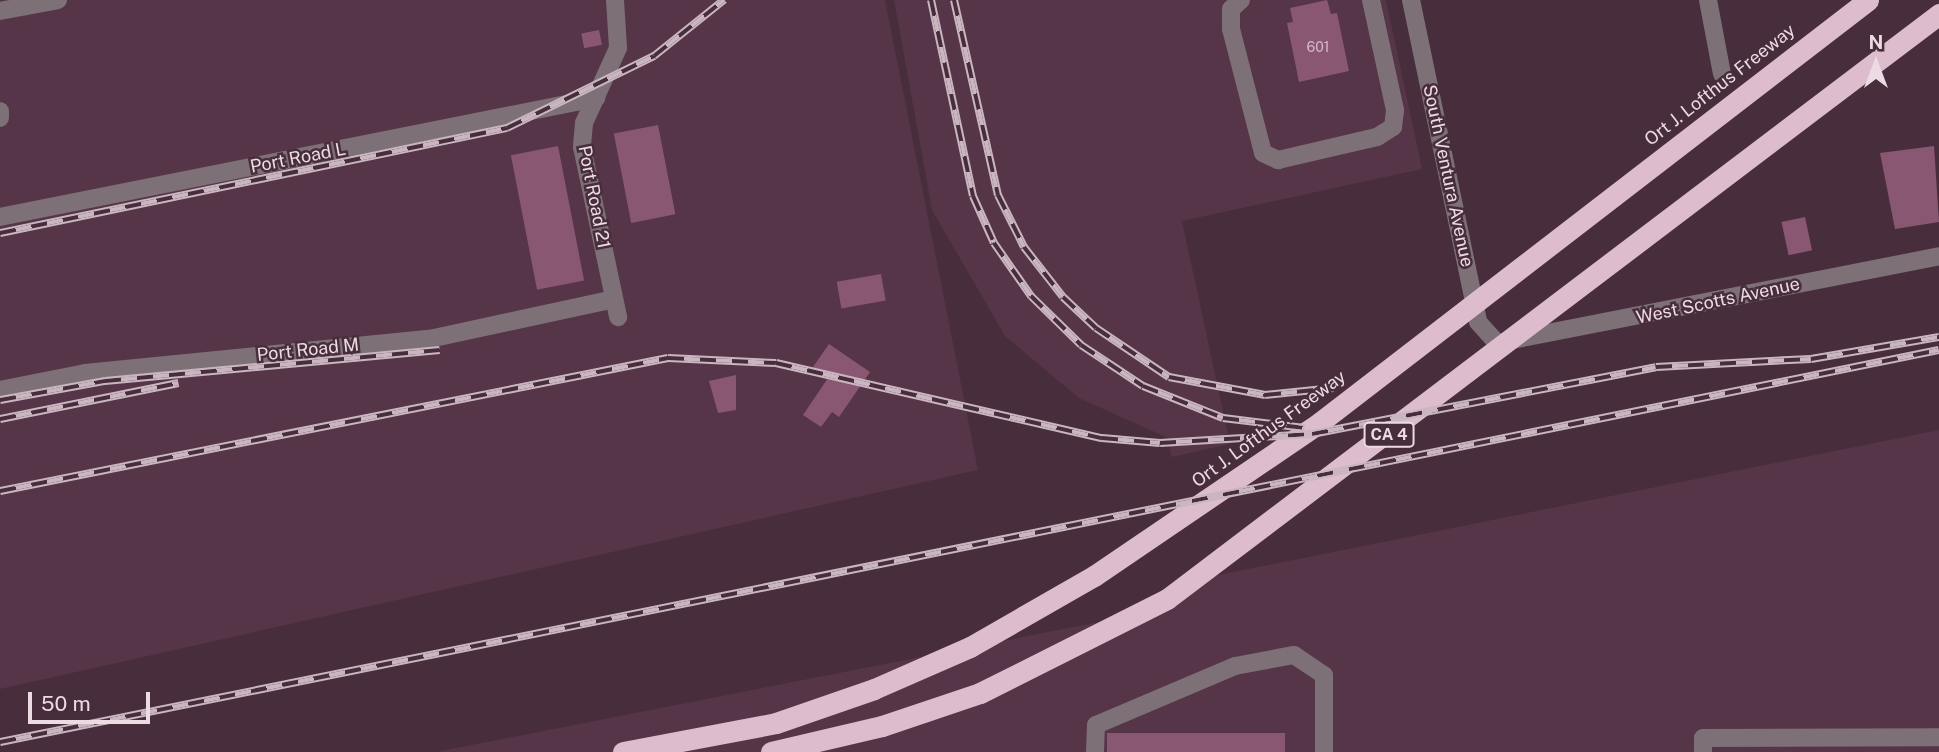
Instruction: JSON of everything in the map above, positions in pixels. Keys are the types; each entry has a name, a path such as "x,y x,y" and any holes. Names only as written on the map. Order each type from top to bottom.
{"highway":[{"name":"Ort J. Lofthus Freeway","path":"623,752 776,723 970,647 1160,535 1319,423 1868,0"},
{"name":"CA 4","path":"776,751 882,726 980,693 1167,599 1939,14"}],"street":[{"path":"0,11 58,0"},
{"name":"Port Road 21","path":"615,0 618,48 596,99 582,148 616,308"},
{"path":"1241,0 1231,9 1231,29 1263,153 1278,160 1393,127 1395,110 1371,0"},
{"name":"South Ventura Avenue","path":"1411,0 1478,322 1497,344"},
{"path":"1708,0 1722,74"},
{"name":"Port Road L","path":"0,217 596,99"},
{"path":"0,111 0,118"},
{"name":"West Scotts Avenue","path":"1497,344 1939,256"},
{"name":"Port Road M","path":"0,390 85,373 434,338 616,308"},
{"path":"1095,752 1096,725 1235,666 1294,655 1324,675 1324,752"},
{"path":"1703,752 1703,738 1804,745 1939,737"}],"shaded area":[{"path":"0,0 885,0 978,470 0,689"},
{"path":"894,0 1386,0 1422,169 1182,221 1230,444 1171,457 1168,438 1079,398 1005,336 932,210"},
{"path":"1939,430 1939,752 436,752 1176,607 1174,584"}],"building":[{"path":"1327,0 1331,14 1337,13 1349,71 1299,82 1287,23 1293,22 1290,8"},
{"path":"599,30 602,45 584,48 581,33"},
{"path":"658,125 675,214 631,223 614,134"},
{"path":"558,146 584,280 537,290 511,155"},
{"path":"1934,146 1939,222 1895,229 1880,153"},
{"path":"1805,217 1812,250 1789,255 1782,222"},
{"path":"881,274 886,301 841,308 837,282"},
{"path":"829,344 870,372 839,417 832,412 821,427 803,415 828,378 813,367"},
{"path":"736,375 736,410 718,413 709,381"},
{"path":"1107,733 1285,733 1285,752 1107,752"}],"railway":[{"path":"0,233 507,128 654,56 724,0"},
{"path":"931,0 973,196 994,243 1031,296 1081,345 1143,386 1223,418 1304,428"},
{"path":"954,0 998,195 1024,247 1063,297 1096,328 1169,377 1265,395 1334,388"},
{"path":"0,491 668,358 776,363 1102,438 1160,443 1312,434 1656,367 1811,359 1939,337"},
{"path":"0,400 105,381 440,350"},
{"path":"0,742 1939,350"},
{"path":"0,419 178,383"}]}
